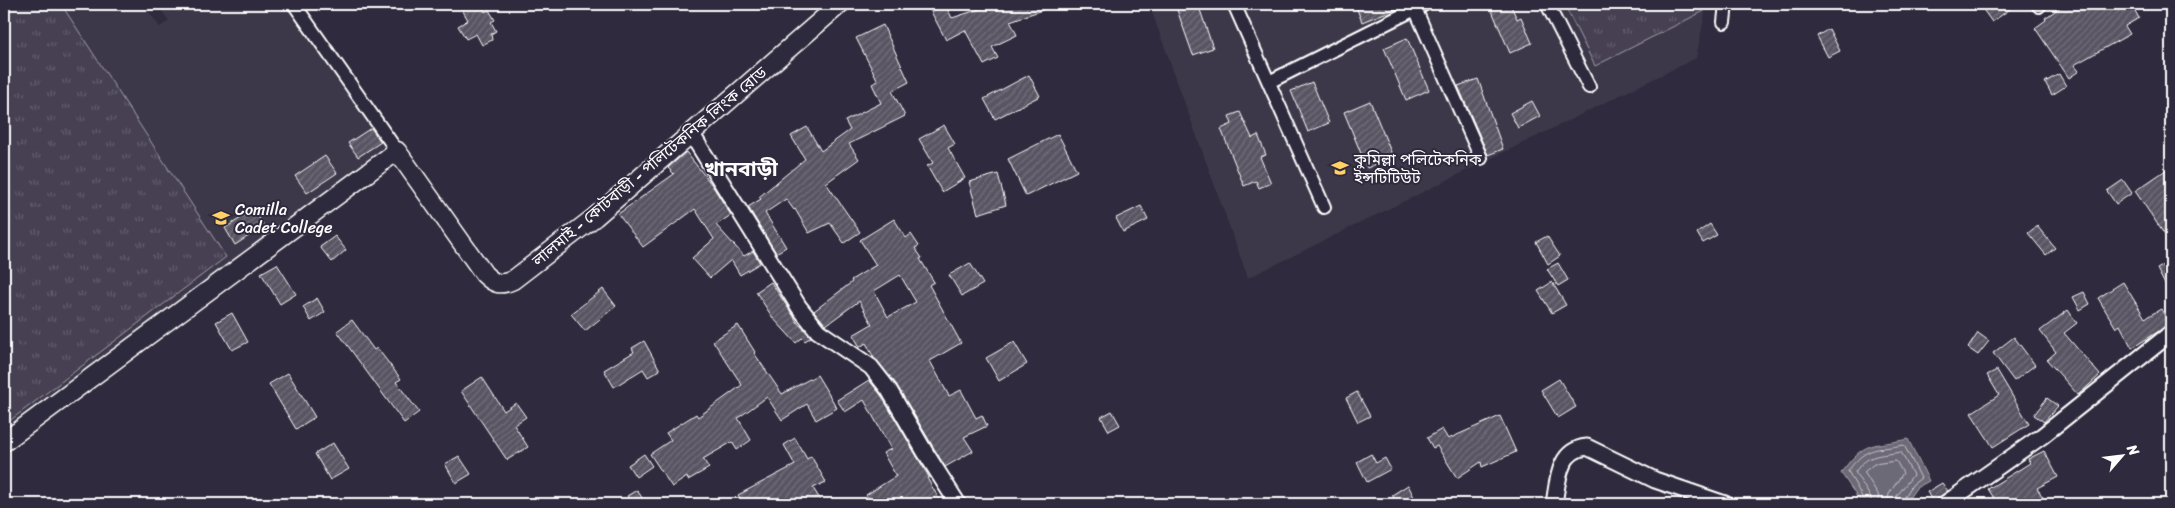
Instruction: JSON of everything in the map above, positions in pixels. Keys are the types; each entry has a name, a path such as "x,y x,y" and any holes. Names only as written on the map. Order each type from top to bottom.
{"main road":[{"name":"লালমাই - কোটবাড়ী - পলিটেকনিক লিংক রোড","path":"397,151 484,274 492,282 503,285 546,256 595,217 840,4"},
{"path":"4,442 397,151"}],"street":[{"path":"294,4 397,151"},
{"path":"1234,4 1324,207"},
{"path":"1413,4 1480,158"},
{"path":"1269,82 1425,4"},
{"path":"1548,4 1589,87"},
{"path":"1724,22 1726,4"},
{"path":"691,132 799,307 818,331 871,367 889,390 958,504"},
{"path":"1945,504 2042,436 2171,333"},
{"path":"1554,504 1560,470 1564,461 1578,448 1587,447 1656,480 1725,504"}],"shaded area":[{"name":"Comilla Cadet College","path":"61,4 152,4 146,8 160,27 169,21 157,4 285,4 389,145 4,433 4,425 226,257","holes":["373,127 382,140 357,157 348,143","325,156 337,173 307,193 295,176","254,210 264,226 236,245 225,229"]},
{"name":"কুমিল্লা পলিটেকনিক ইন্সটিটিউট","path":"1149,4 1707,4 1696,58 1248,278"}],"green space":[{"path":"4,4 61,4 226,257 4,425"},
{"path":"1564,4 1700,4 1704,11 1595,66"}],"water":[{"path":"1908,439 1929,481 1916,488 1905,504 1862,504 1841,473 1849,462 1863,449 1877,444"}],"building":[{"path":"459,4 481,4 485,12 489,10 495,20 491,22 496,31 491,34 492,40 482,45 476,34 466,39 458,26 468,20"},
{"path":"927,4 945,4 952,18 995,4 1054,4 1054,6 1010,21 1017,35 992,47 998,58 984,65 965,30 946,40"},
{"path":"1185,4 1198,4 1213,48 1193,55 1176,7"},
{"path":"1355,4 1405,4 1405,5 1362,22"},
{"path":"1489,4 1510,4 1517,19 1521,17 1532,43 1510,53"},
{"path":"1979,4 2017,4 1992,22"},
{"path":"2065,4 2131,4 2139,18 2125,26 2130,34 2074,65 2079,71 2069,78 2035,28 2046,20 2045,18"},
{"path":"883,25 909,82 892,91 905,116 849,144 859,159 826,183 860,232 844,243 830,223 809,233 795,209 786,199 765,213 786,247 776,253 748,207 761,199 759,197 805,159 791,136 807,127 821,151 850,130 845,121 881,103 872,84 878,81 856,38"},
{"path":"1829,29 1840,51 1828,57 1817,36"},
{"path":"1407,38 1429,90 1406,100 1384,48"},
{"path":"2059,74 2066,86 2052,95 2045,82"},
{"path":"1029,75 1040,96 995,119 984,99"},
{"path":"1478,79 1503,149 1488,155 1458,86"},
{"path":"1312,82 1329,123 1308,132 1291,91"},
{"path":"1370,101 1393,157 1367,168 1344,112"},
{"path":"1532,101 1540,116 1518,128 1510,113"},
{"path":"1240,112 1252,138 1258,135 1266,155 1260,157 1271,183 1259,188 1256,181 1244,186 1221,129 1232,124 1229,116"},
{"path":"944,125 955,144 948,148 965,178 942,192 927,166 933,163 919,139"},
{"path":"371,128 381,142 358,157 348,143"},
{"path":"1058,134 1077,171 1026,196 1008,159"},
{"path":"686,152 712,185 731,215 716,225 744,256 753,251 760,263 740,275 731,260 710,278 692,258 714,239 695,209 643,247 618,214 674,174 668,168"},
{"path":"325,156 337,173 307,193 295,176"},
{"path":"2166,170 2171,177 2171,244 2135,191"},
{"path":"998,174 1006,205 978,214 969,182"},
{"path":"2123,180 2132,193 2116,204 2107,191"},
{"path":"1141,206 1148,220 1123,232 1116,218"},
{"path":"254,210 264,226 235,245 225,228"},
{"path":"894,219 906,238 911,234 919,246 915,248 922,258 920,259 934,282 929,285 961,343 930,361 949,396 961,390 976,418 982,415 987,426 964,437 973,451 945,467 896,384 874,358 866,343 860,347 853,335 872,324 859,301 826,325 814,311 852,282 851,280 876,265 860,240","holes":["900,275 916,302 888,317 874,291"]},
{"path":"1710,224 1717,235 1703,243 1697,233"},
{"path":"2037,226 2055,248 2046,255 2028,233"},
{"path":"335,236 346,250 332,262 320,247"},
{"path":"1547,236 1560,256 1548,264 1536,242"},
{"path":"2171,261 2171,296 2157,269"},
{"path":"970,263 983,284 962,296 949,275"},
{"path":"1558,263 1568,280 1558,286 1547,269"},
{"path":"277,264 296,294 280,304 261,273"},
{"path":"771,282 798,323 811,337 805,341 802,338 796,343 773,318 756,292"},
{"path":"1552,282 1566,305 1552,313 1538,291"},
{"path":"2123,282 2145,318 2161,309 2170,324 2132,348 2120,325 2116,328 2098,298"},
{"path":"603,289 616,306 585,331 571,314"},
{"path":"2084,292 2090,304 2080,310 2073,297"},
{"path":"317,298 325,312 311,321 303,307"},
{"path":"2068,310 2077,323 2064,333 2100,375 2078,395 2047,360 2056,352 2040,331"},
{"path":"232,313 248,342 232,350 216,322"},
{"path":"352,320 374,350 377,348 401,379 396,382 419,412 404,423 337,331"},
{"path":"738,325 754,353 782,394 817,375 837,408 816,420 807,404 782,420 767,397 738,418 751,440 737,450 732,442 703,459 709,468 688,480 687,477 672,487 650,454 671,440 666,433 696,414 698,417 742,385 713,341"},
{"path":"1978,333 1989,341 1978,355 1968,348"},
{"path":"2014,337 2035,365 2014,381 1993,353"},
{"path":"644,341 660,370 648,377 643,369 614,387 604,370 634,352 632,348"},
{"path":"1014,342 1027,364 999,381 986,358"},
{"path":"1997,370 2029,424 1993,447 1971,413 1999,395 1987,375"},
{"path":"288,373 315,417 296,429 269,384"},
{"path":"482,377 504,411 516,403 526,417 514,425 528,447 507,460 461,391"},
{"path":"1559,379 1576,407 1558,418 1541,390"},
{"path":"869,380 881,395 929,477 927,478 942,504 872,504 866,495 896,476 883,453 891,449 864,400 845,412 837,400"},
{"path":"1357,392 1370,416 1358,422 1346,398"},
{"path":"2047,398 2058,406 2044,422 2034,415"},
{"path":"1112,411 1120,425 1109,431 1101,417"},
{"path":"1500,416 1516,452 1482,467 1481,462 1457,478 1437,446 1433,448 1427,438 1442,429 1448,439"},
{"path":"795,438 807,459 811,456 826,482 813,488 823,504 743,504 738,495 795,465 784,445"},
{"path":"333,443 349,469 330,480 315,454"},
{"path":"2044,451 2058,477 2037,488 2047,504 1998,504 1988,489 2030,463 2028,459"},
{"path":"644,454 652,466 636,477 628,465"},
{"path":"1371,454 1376,463 1385,458 1391,469 1367,482 1357,462"},
{"path":"459,456 471,474 456,483 445,464"},
{"path":"1942,483 1948,491 1939,497 1934,504 1927,492"},
{"path":"1408,485 1414,497 1402,504 1398,504 1392,495"},
{"path":"637,490 646,504 632,504 627,496"}],"place":[{"name":"কুমিল্লা পলিটেকনিক ইন্সটিটিউট","path":"1340,168"},
{"name":"Comilla Cadet College","path":"221,218"}],"district":[{"name":"খানবাড়ী","path":"741,169"}]}
